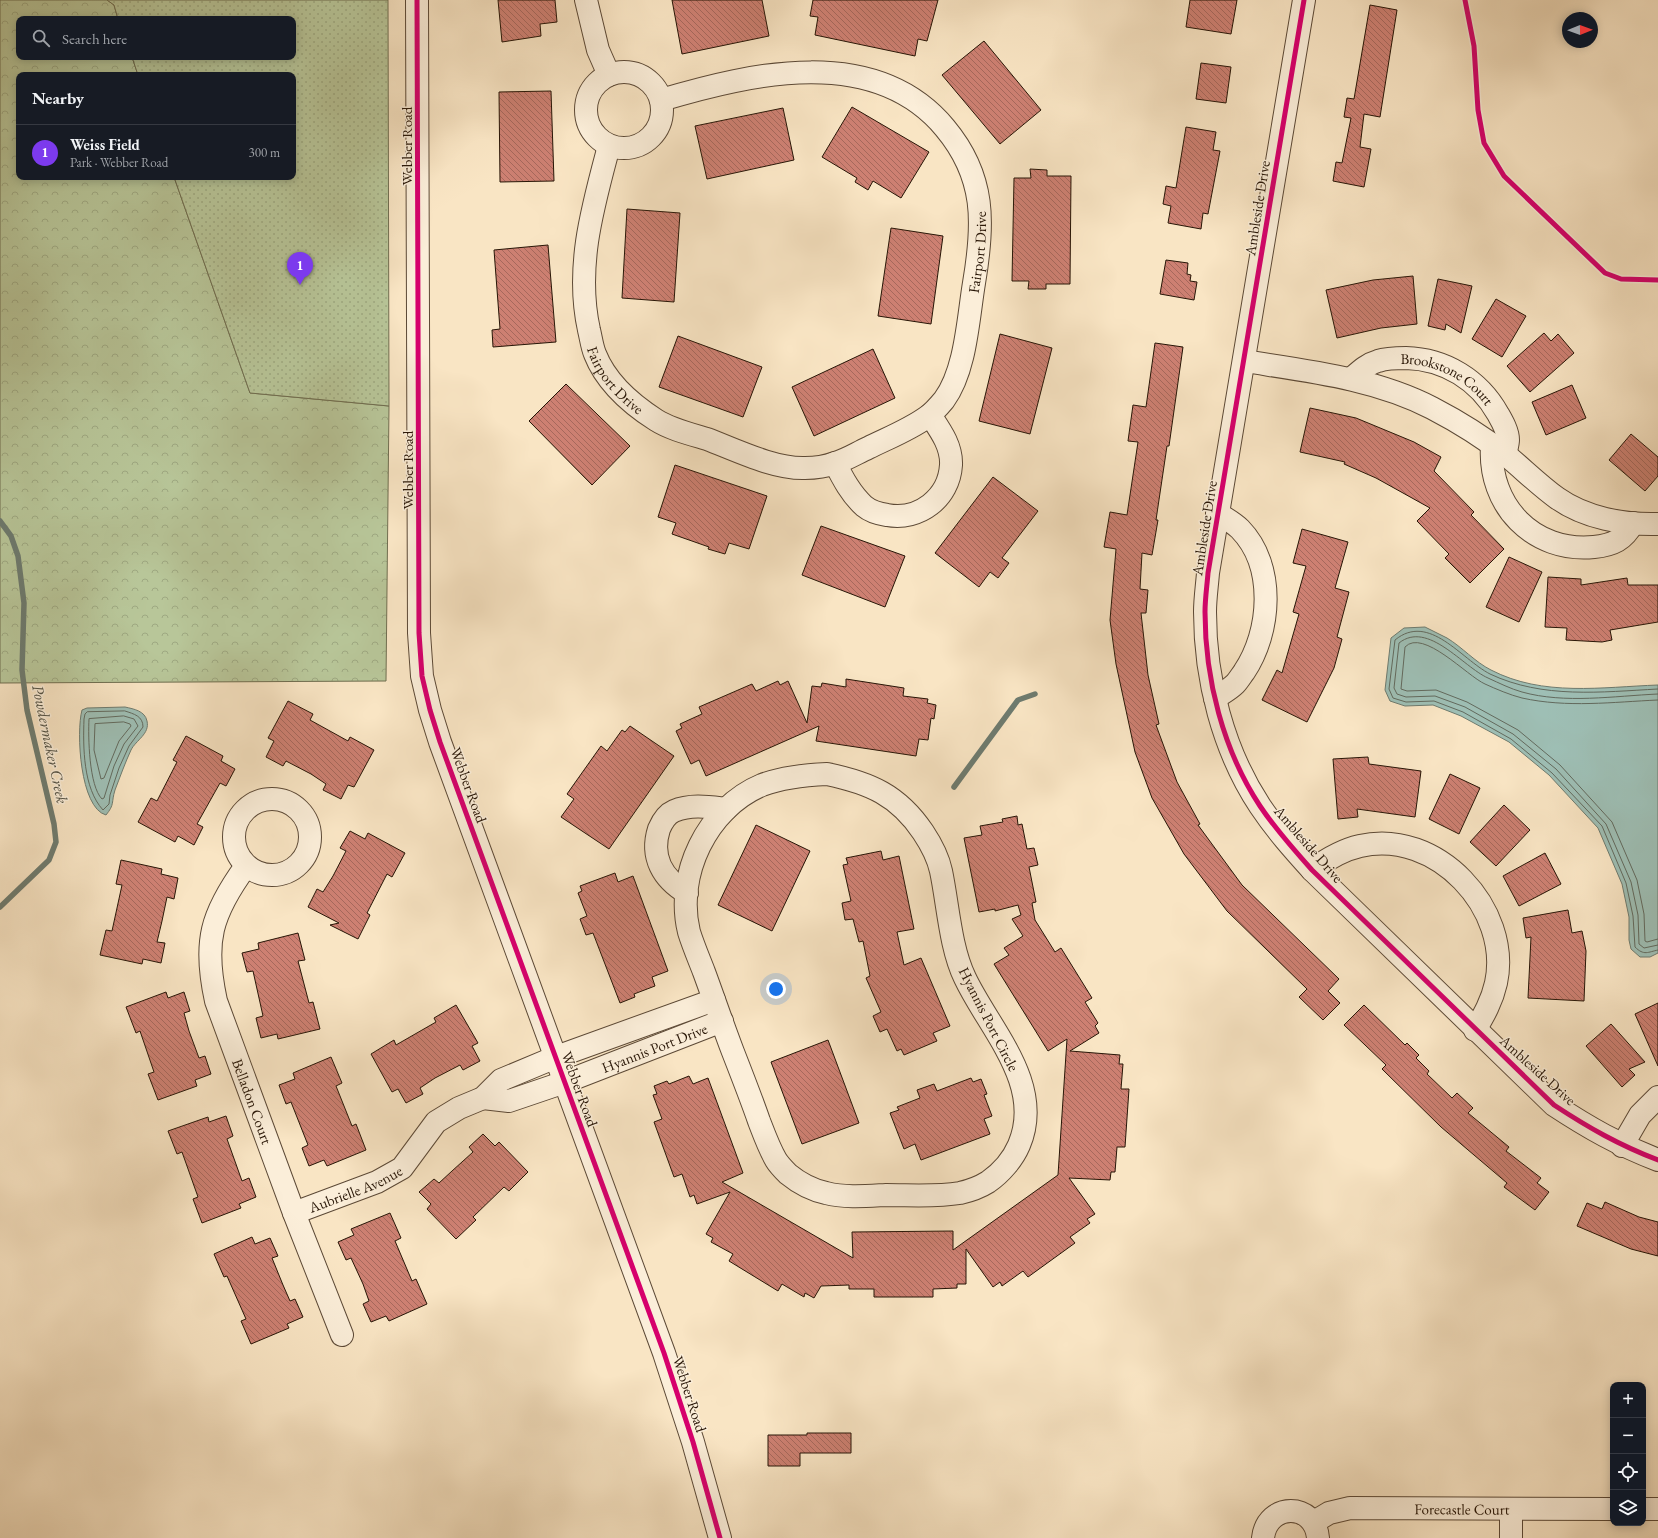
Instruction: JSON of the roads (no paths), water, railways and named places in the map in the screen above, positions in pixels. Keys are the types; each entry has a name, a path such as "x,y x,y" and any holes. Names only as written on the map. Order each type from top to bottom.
{"street":[{"name":"Webber Road","path":"417,0 419,633 422,676 430,710 440,742 666,1360 693,1442 720,1538"},
{"path":"586,0 598,50 609,75"},
{"name":"Ambleside Drive","path":"1304,0 1208,573 1205,612 1207,656 1215,698 1226,736 1239,768 1259,805 1280,835 1312,870 1414,968 1475,1030 1554,1105 1587,1127 1622,1146 1658,1160"},
{"path":"625,72 641,76 650,81 661,100 663,112 660,124 649,139 633,148 621,149 609,146 599,140 587,121 586,110 592,89 609,75 625,72"},
{"name":"Fairport Drive","path":"609,146 593,205 585,244 584,283 586,318 595,354 612,383 632,404 659,422 777,464 805,468 835,463 914,425 930,415 945,398 956,379 979,255 981,223 978,194 970,167 955,140 939,121 922,105 896,89 871,80 845,74 811,73 774,75 728,82 661,100"},
{"name":"Brookstone Court","path":"1351,379 1362,369 1379,361 1391,359 1430,361 1449,368 1466,377 1480,388 1493,405 1503,423 1508,439 1491,463 1494,481 1501,497 1521,523 1549,542 1566,547 1583,548 1614,543 1627,535 1633,523"},
{"name":"Brookstone Court","path":"1244,361 1351,379 1400,395 1430,407 1499,450 1558,499 1586,513 1618,521 1658,524"},
{"path":"835,463 848,488 865,507 880,514 895,516 912,514 926,509 937,499 947,483 951,465 949,450 944,437 930,415"},
{"name":"Ambleside Drive","path":"1215,698 1235,684 1255,652 1260,641 1265,615 1266,590 1260,566 1250,543 1240,528 1217,513"},
{"name":"Hyannis Port Circle","path":"827,774 867,784 886,794 915,820 931,845 940,868 954,942 963,975 1012,1062 1023,1087 1026,1104 1026,1120 1016,1152 1001,1170 980,1187 961,1192 934,1195 846,1196 826,1194 808,1188 791,1176 777,1162 766,1138 689,931 687,893 691,867 701,842 716,818 726,809 745,794 781,779 827,774"},
{"path":"687,893 670,880 657,860 655,847 662,821 674,811 689,807 704,806 726,809"},
{"name":"Ambleside Drive","path":"1312,870 1331,856 1360,845 1386,843 1413,848 1453,870 1471,888 1485,909 1498,954 1496,982 1488,1008 1475,1030"},
{"name":"Belladon Court","path":"246,866 226,893 216,918 210,945 210,974 216,1001 294,1213 342,1335"},
{"name":"Hyannis Port Drive","path":"556,1057 714,1000"},
{"name":"Hyannis Port Drive","path":"564,1082 722,1021"},
{"name":"Aubrielle Avenue","path":"294,1213 377,1182 402,1168 436,1122 459,1108 483,1098 501,1080 556,1057"},
{"name":"Aubrielle Avenue","path":"483,1098 509,1101 564,1082"},
{"path":"1622,1146 1640,1115 1658,1097"},
{"name":"Forecastle Court","path":"1263,1538 1268,1523 1274,1516 1290,1510 1307,1516 1316,1530 1329,1513 1350,1508 1610,1509"},
{"path":"1511,1509 1511,1538"},
{"path":"1646,1509 1658,1509"}],"water":[{"path":"1425,627 1447,638 1479,663 1491,670 1531,684 1573,688 1658,685 1658,953 1650,957 1640,957 1631,949 1629,940 1629,917 1622,884 1598,828 1549,775 1509,742 1461,716 1433,705 1405,706 1390,701 1385,690 1391,638 1404,628"},
{"path":"125,707 142,713 146,718 147,726 145,733 131,750 115,790 112,806 106,815 97,809 90,799 85,785 80,751 80,721 82,710 87,708"}],"waterway":[{"name":"Powdermaker Creek","path":"0,521 11,536 18,556 24,603 22,670 27,710 54,824 56,842 49,860 0,907"},
{"path":"954,787 1018,700 1035,694"}],"place":[{"name":"Weiss Field","path":"300,285"}]}
